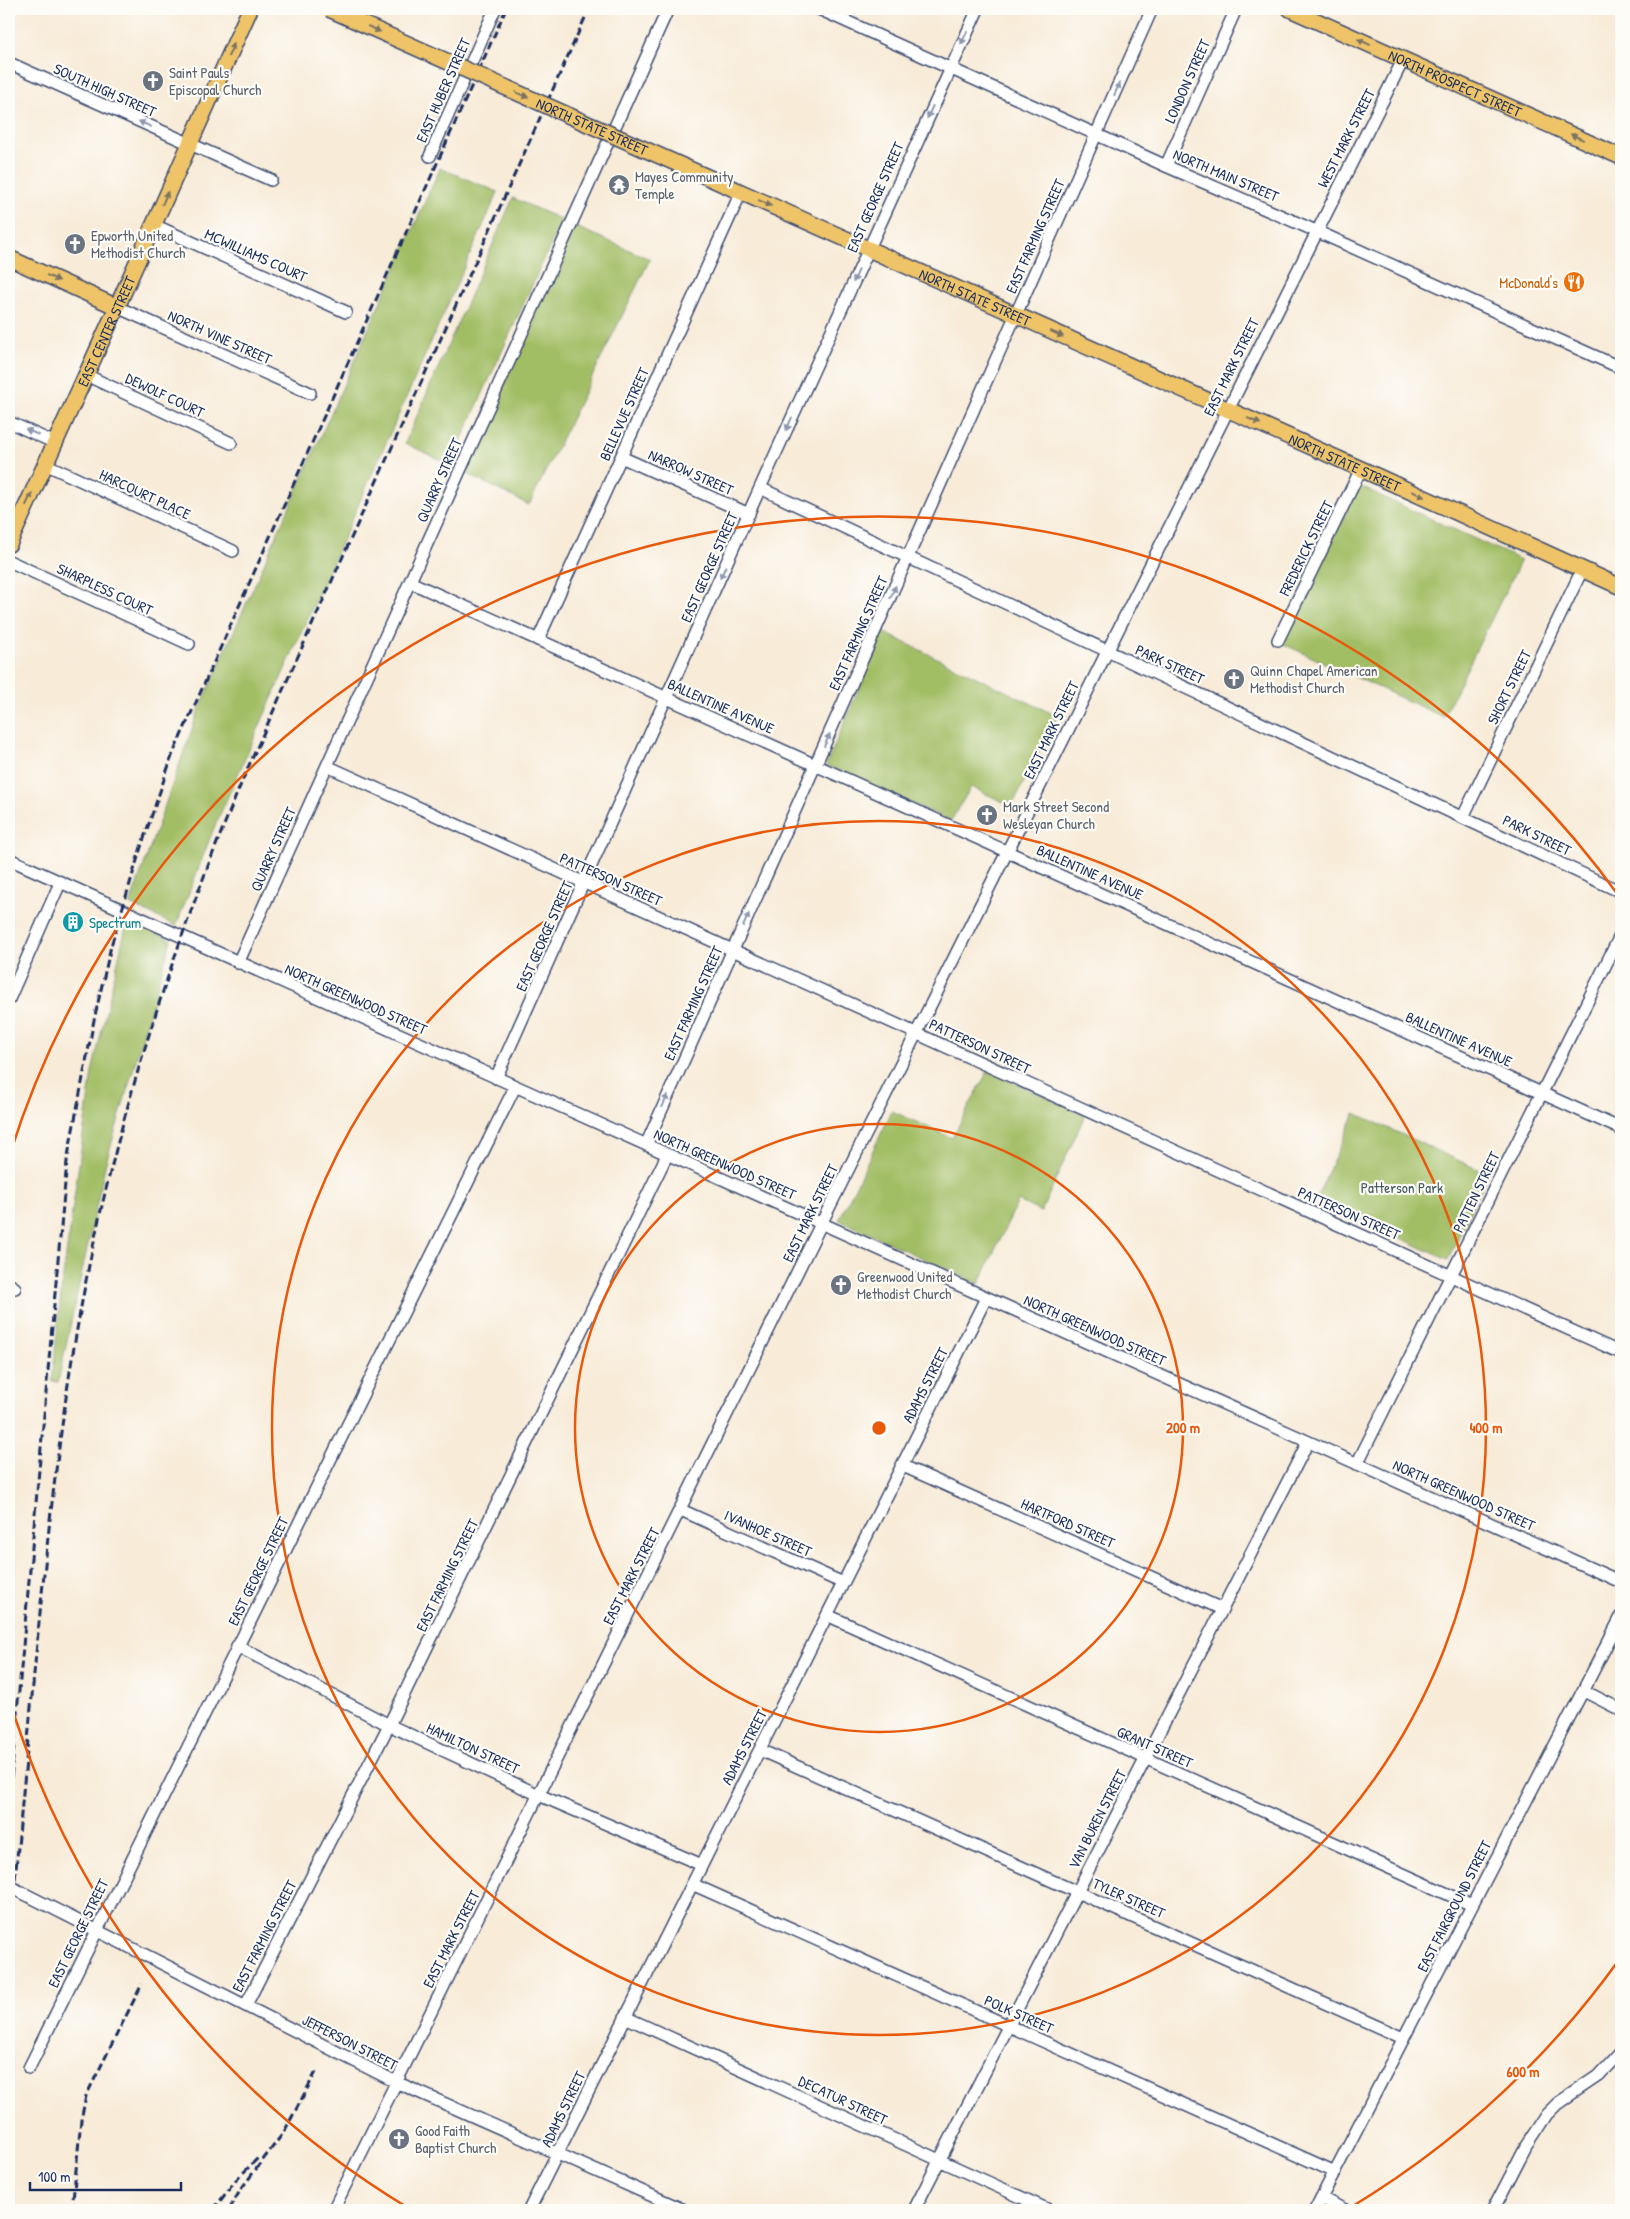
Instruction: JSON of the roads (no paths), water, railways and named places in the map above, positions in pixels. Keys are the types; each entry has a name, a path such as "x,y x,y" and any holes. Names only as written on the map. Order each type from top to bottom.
{"main road":[{"name":"EAST CENTER STREET","path":"9,544 118,307 250,9"},
{"name":"NORTH STATE STREET","path":"330,9 1361,468 1621,587"},
{"name":"NORTH PROSPECT STREET","path":"1290,9 1311,13 1403,60 1621,157"},
{"path":"9,258 118,307"}],"street":[{"name":"EAST HUBER STREET","path":"430,156 495,9"},
{"name":"QUARRY STREET","path":"238,963 668,9"},
{"name":"NORTH MAIN STREET","path":"819,9 1166,166 1316,230 1621,368"},
{"name":"EAST GEORGE STREET","path":"496,1078 748,514 978,9"},
{"name":"EAST FARMING STREET","path":"646,1145 1098,134 1152,9"},
{"name":"LONDON STREET","path":"1166,166 1236,9"},
{"name":"WEST MARK STREET","path":"1316,230 1403,60"},
{"name":"SOUTH HIGH STREET","path":"9,63 271,180"},
{"name":"BELLEVUE STREET","path":"538,640 736,201"},
{"name":"MCWILLIAMS COURT","path":"154,225 346,312"},
{"name":"EAST MARK STREET","path":"333,2210 1316,230"},
{"name":"NORTH VINE STREET","path":"118,307 310,394"},
{"name":"DEWOLF COURT","path":"86,375 232,443"},
{"path":"9,422 55,443"},
{"name":"NARROW STREET","path":"621,457 748,514"},
{"name":"HARCOURT PLACE","path":"45,464 233,551"},
{"name":"FREDERICK STREET","path":"1278,640 1361,468"},
{"name":"PARK STREET","path":"760,488 1621,892"},
{"name":"SHARPLESS COURT","path":"9,561 189,644"},
{"name":"SHORT STREET","path":"1463,817 1582,570"},
{"name":"BALLENTINE AVENUE","path":"410,582 1621,1128"},
{"name":"PATTERSON STREET","path":"327,766 1621,1353"},
{"name":"NORTH GREENWOOD STREET","path":"9,859 1621,1582"},
{"path":"9,999 60,883"},
{"name":"PATTEN STREET","path":"1357,1464 1621,934"},
{"name":"EAST GEORGE STREET","path":"29,2068 515,1087"},
{"name":"EAST FARMING STREET","path":"246,2005 389,1725 667,1155"},
{"name":"ADAMS STREET","path":"529,2210 986,1298"},
{"name":"VAN BUREN STREET","path":"914,2210 1308,1442"},
{"name":"HARTFORD STREET","path":"902,1465 1222,1609"},
{"name":"IVANHOE STREET","path":"681,1510 843,1584"},
{"name":"GRANT STREET","path":"827,1615 1472,1905"},
{"name":"EAST FAIRGROUND STREET","path":"1315,2210 1621,1617"},
{"name":"HAMILTON STREET","path":"238,1646 389,1725 539,1795 702,1865"},
{"path":"1584,1691 1621,1710"},
{"name":"TYLER STREET","path":"760,1750 1403,2038"},
{"name":"POLK STREET","path":"692,1884 1335,2172"},
{"name":"JEFFERSON STREET","path":"9,1886 396,2082 684,2210"},
{"name":"DECATUR STREET","path":"625,2017 1049,2210"},
{"path":"1493,2210 1535,2129 1547,2114 1558,2103 1598,2076 1621,2051"},
{"path":"1321,2198 1345,2210"}],"railway":[{"path":"9,1801 67,1161 94,1020 111,946 141,847 172,756 506,9"},
{"path":"9,1951 33,1685 59,1446 88,1269 115,1154 146,1043 183,933 246,772 589,9"},
{"path":"72,2210 81,2120 86,2096 142,1984"},
{"path":"229,2210 241,2189 284,2132 316,2072"},
{"path":"213,2210 237,2179 258,2158"}],"place":[{"name":"Saint Pauls Episcopal Church","path":"153,81"},
{"name":"Mayes Community Temple","path":"619,185"},
{"name":"Epworth United Methodist Church","path":"75,244"},
{"name":"McDonald's","path":"1574,282"},
{"name":"Quinn Chapel American Methodist Church","path":"1234,679"},
{"name":"Mark Street Second Wesleyan Church","path":"987,815"},
{"name":"Spectrum","path":"73,922"},
{"name":"Greenwood United Methodist Church","path":"841,1285"},
{"name":"Good Faith Baptist Church","path":"399,2139"}],"park label":[{"name":"Patterson Park","path":"1402,1187"}]}
